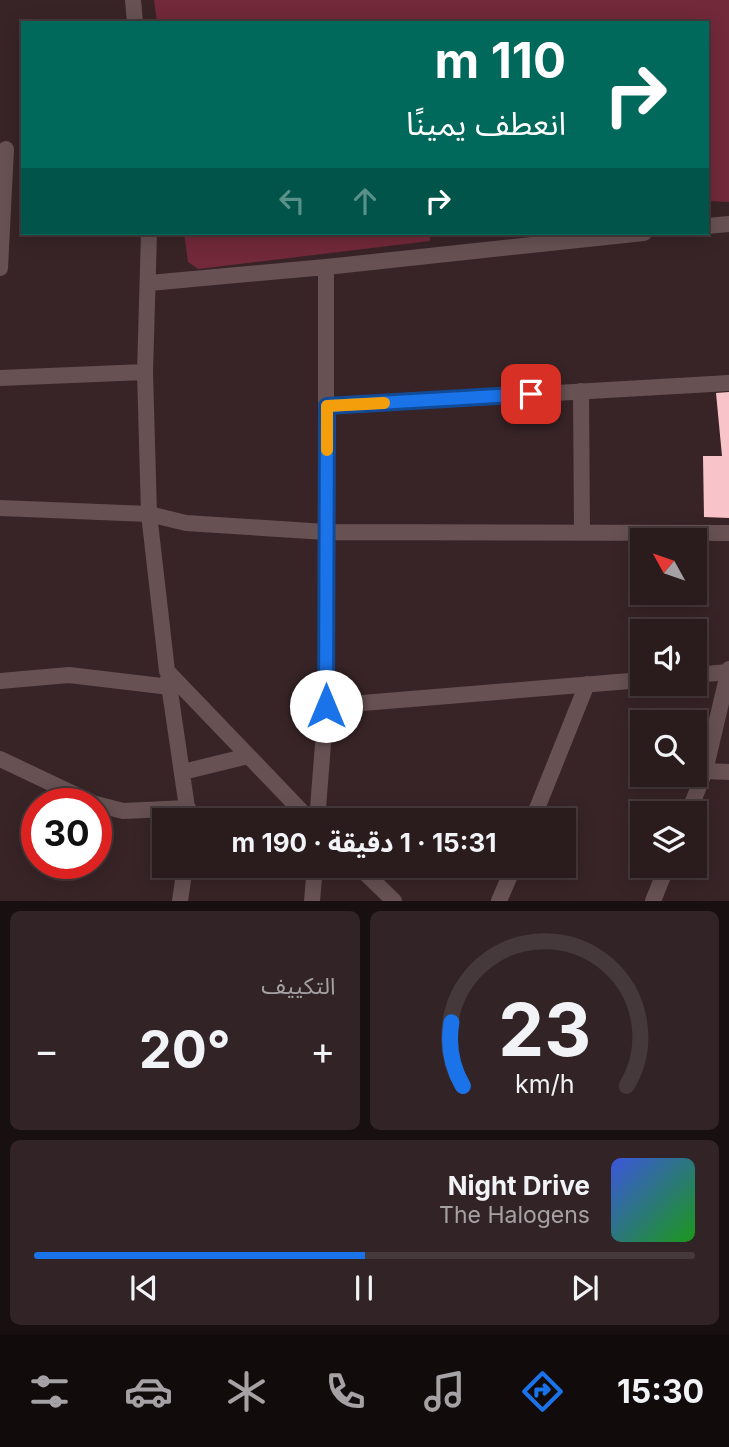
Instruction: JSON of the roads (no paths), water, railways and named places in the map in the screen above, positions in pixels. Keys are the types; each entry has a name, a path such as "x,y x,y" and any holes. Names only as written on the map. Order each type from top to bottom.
{"street":[{"path":"133,0 135,21"},
{"path":"0,268 3,150 21,144"},
{"path":"709,226 729,224"},
{"path":"149,235 145,372 149,514 168,679 187,808"},
{"path":"149,283 626,235"},
{"path":"318,808 326,706 326,267"},
{"path":"0,378 145,372"},
{"path":"327,406 729,383"},
{"path":"581,391 582,532"},
{"path":"0,508 149,514 186,523 326,532 729,533"},
{"path":"707,674 729,671 707,763"},
{"path":"0,681 69,676 168,679 298,808"},
{"path":"326,706 630,681"},
{"path":"538,808 587,684"},
{"path":"183,772 248,756"},
{"path":"0,760 60,788"},
{"path":"707,771 729,772"},
{"path":"112,808 152,812"},
{"path":"180,901 183,878"},
{"path":"312,901 313,878"},
{"path":"370,878 394,901"},
{"path":"499,901 509,878"},
{"path":"653,901 662,878"}]}
